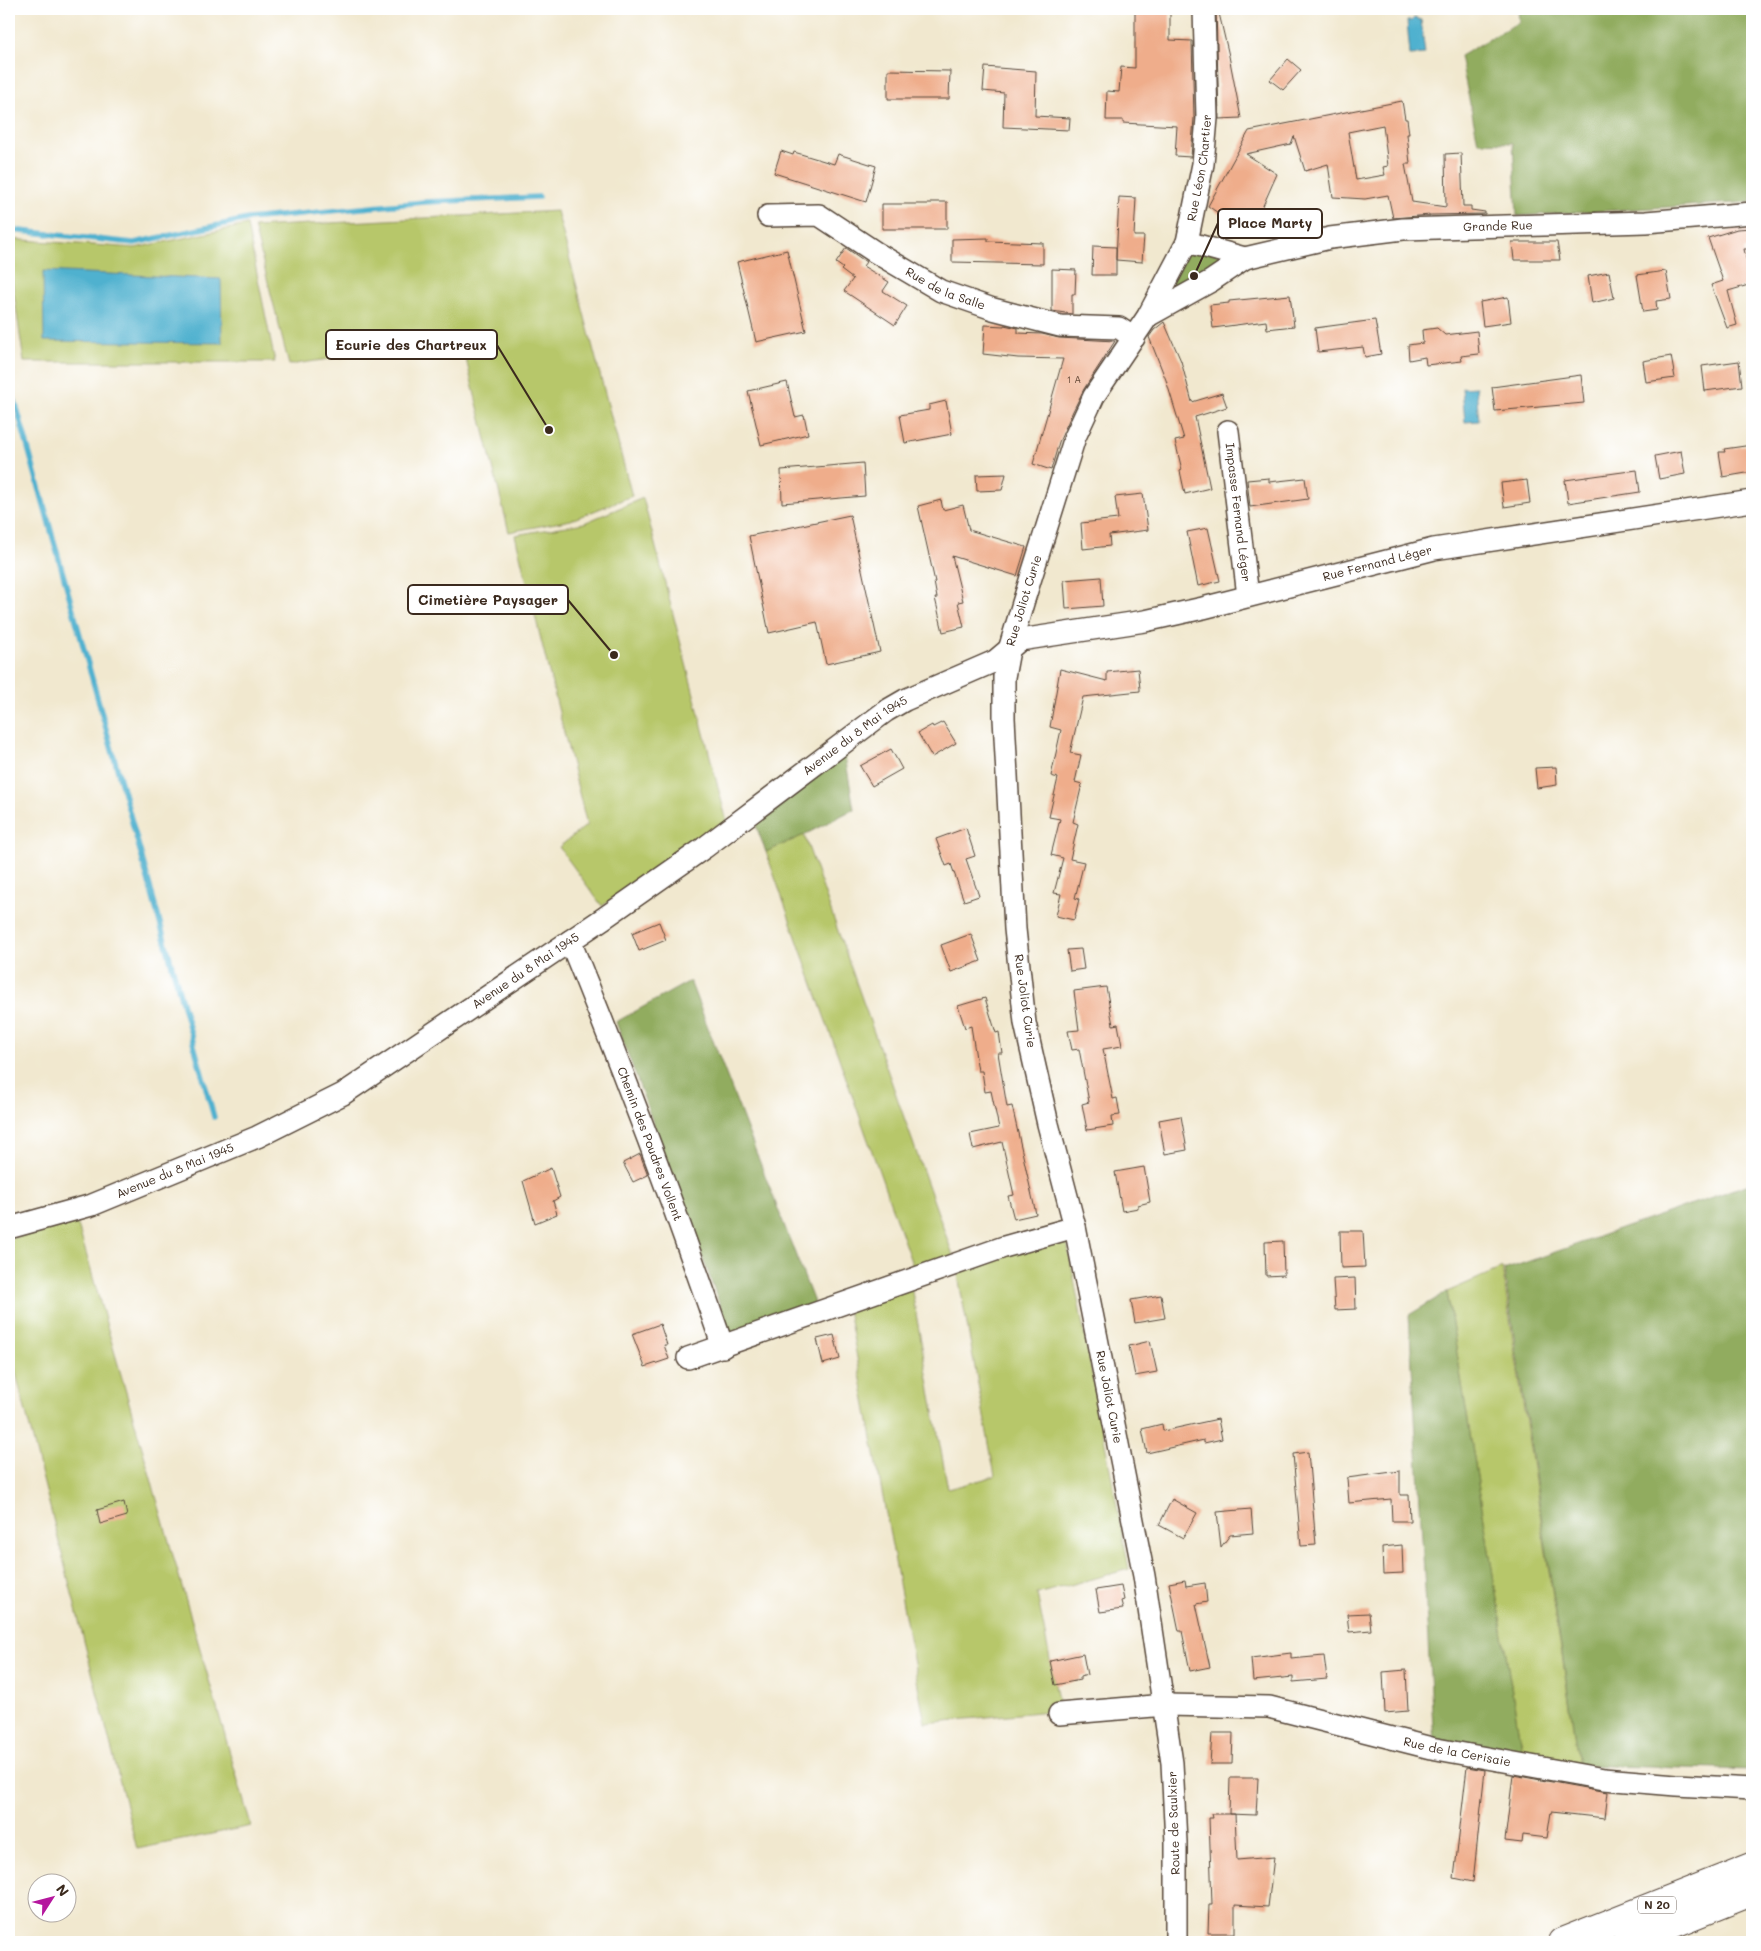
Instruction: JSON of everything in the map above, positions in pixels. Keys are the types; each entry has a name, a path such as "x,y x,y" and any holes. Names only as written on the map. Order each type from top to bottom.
{"highway":[{"name":"N 20","path":"1562,1942 1752,1867"},
{"name":"N 20","path":"1627,1942 1752,1892"}],"street":[{"name":"Rue Léon Chartier","path":"1148,316 1187,242 1203,164 1207,118 1204,9"},
{"name":"Grande Rue","path":"1148,316 1211,282 1245,258 1330,238 1403,229 1646,222 1752,213"},
{"name":"Rue de la Salle","path":"768,216 819,215 875,252 942,291 993,309 1060,326 1119,328 1134,338"},
{"name":"Grande Rue","path":"1187,242 1245,258"},
{"name":"Rue Joliot Curie","path":"1148,316 1094,396 1075,437 1009,650 1004,677 1004,718 1015,929 1025,1024 1048,1124 1075,1227 1144,1576 1165,1705"},
{"name":"Impasse Fernand Léger","path":"1228,431 1248,596"},
{"name":"Rue Fernand Léger","path":"1009,650 1020,640 1146,621 1434,549 1752,501"},
{"name":"Avenue du 8 Mai 1945","path":"9,1228 92,1205 257,1137 343,1094 704,848 886,711 905,700 995,661 1009,650"},
{"name":"Chemin des Poudres Vollent","path":"570,941 686,1240 723,1347"},
{"path":"688,1358 1004,1248 1075,1227"},
{"name":"Rue de la Cerisaie","path":"1059,1714 1165,1705 1269,1707 1431,1748 1604,1779 1752,1789"},
{"name":"Route de Saulxier","path":"1165,1705 1172,1763 1176,1842 1176,1942"}],"green space":[{"path":"1518,9 1752,9 1752,202 1517,216 1513,143 1478,142 1460,56 1519,22"},
{"path":"557,211 632,496 571,520 509,532 461,339 289,365 254,227"},
{"path":"247,225 275,362 24,362 9,259 9,239 135,248"},
{"path":"1189,247 1236,259 1184,296 1166,293"},
{"path":"643,498 727,822 602,906 559,847 587,825 515,535 584,523"},
{"path":"844,750 854,809 766,852 752,815"},
{"path":"804,835 956,1264 1066,1237 1129,1569 1037,1594 1060,1710 925,1723 847,1304 910,1281 948,1489 995,1476 956,1265 914,1270 766,852"},
{"path":"690,981 815,1305 734,1343 616,1022"},
{"path":"1752,1183 1752,1770 1579,1765 1504,1270"},
{"path":"77,1222 251,1826 137,1849 9,1346 9,1239"},
{"path":"1502,1268 1579,1765 1522,1753 1447,1292"},
{"path":"1447,1292 1522,1753 1434,1744 1409,1315"}],"water":[{"path":"1414,18 1421,20 1425,54 1410,55 1407,21 1411,21"},
{"path":"43,271 221,279 222,343 44,341"},
{"path":"1476,387 1479,421 1465,422 1462,388"}],"building":[{"path":"1135,9 1170,9 1170,40 1192,41 1194,118 1191,157 1175,156 1177,126 1123,123 1123,120 1106,120 1107,91 1119,92 1121,67 1135,68"},
{"path":"1216,9 1218,9 1229,56 1241,118 1219,119"},
{"path":"1288,59 1301,70 1283,90 1270,80"},
{"path":"985,67 1036,71 1035,116 1070,118 1069,130 1003,127 1004,93 983,91"},
{"path":"888,70 950,71 949,99 888,99"},
{"path":"1402,101 1409,134 1407,134 1410,164 1405,164 1412,202 1446,207 1445,154 1461,153 1463,206 1471,206 1471,210 1485,212 1485,214 1393,218 1388,195 1365,199 1333,197 1328,164 1305,171 1294,136 1291,144 1246,154 1277,174 1250,235 1208,206 1249,131","holes":["1383,125 1388,166 1383,167 1385,175 1356,180 1348,132"]},
{"path":"781,151 793,155 794,152 834,164 838,154 876,166 866,202 774,173"},
{"path":"1119,197 1136,198 1134,236 1144,236 1142,262 1116,260"},
{"path":"931,202 947,202 947,229 882,229 882,204 931,204"},
{"path":"1752,228 1752,249 1744,249 1752,284 1728,291 1737,325 1727,328 1711,285 1723,281 1708,238 1737,229"},
{"path":"988,238 988,241 1043,243 1043,264 952,262 952,239"},
{"path":"1512,242 1557,242 1560,260 1514,260"},
{"path":"1093,246 1116,247 1116,275 1092,275"},
{"path":"846,248 866,262 863,266 889,282 883,291 907,306 895,325 844,291 853,279 841,270 843,268 836,263"},
{"path":"787,250 806,331 756,342 737,262"},
{"path":"1052,269 1076,270 1075,294 1072,294 1072,314 1052,311"},
{"path":"1666,271 1671,299 1656,301 1657,310 1643,312 1637,275"},
{"path":"1609,272 1614,298 1592,303 1588,276"},
{"path":"1290,295 1294,326 1267,329 1266,321 1213,328 1210,305 1229,303 1229,301"},
{"path":"1508,297 1511,322 1483,326 1480,302"},
{"path":"1375,320 1381,354 1365,357 1363,347 1318,352 1315,328"},
{"path":"1164,322 1181,361 1192,402 1222,393 1227,407 1195,417 1210,488 1185,494 1180,471 1182,470 1175,441 1184,439 1166,380 1149,337"},
{"path":"985,325 1004,325 1018,328 1018,333 1042,334 1059,338 1115,341 1084,389 1073,411 1059,442 1051,470 1033,464 1063,359 1018,358 983,354"},
{"path":"1437,328 1445,335 1477,331 1479,354 1461,356 1462,361 1426,365 1425,357 1409,360 1408,345 1423,343 1422,330"},
{"path":"1671,356 1675,378 1646,382 1643,361"},
{"path":"1739,361 1742,386 1705,391 1702,366"},
{"path":"1581,375 1584,403 1495,411 1492,387"},
{"path":"787,382 795,417 804,415 808,434 761,445 748,391"},
{"path":"946,401 952,434 905,443 900,415 929,410 929,405"},
{"path":"1752,445 1752,472 1723,477 1719,452 1725,452 1724,449"},
{"path":"1681,451 1685,474 1659,479 1655,456"},
{"path":"863,463 865,496 782,503 781,470"},
{"path":"1637,470 1640,492 1568,503 1565,480"},
{"path":"1006,474 1002,490 977,491 976,475"},
{"path":"1269,478 1269,482 1305,478 1308,499 1250,507 1247,480"},
{"path":"1527,480 1530,503 1504,507 1501,483"},
{"path":"1143,494 1148,530 1109,535 1110,546 1083,549 1081,523 1118,519 1115,497"},
{"path":"941,500 943,510 963,505 969,530 1026,547 1017,576 952,556 963,601 958,602 964,627 943,632 935,598 937,598 935,582 918,506"},
{"path":"850,515 880,652 826,664 817,622 769,633 749,536"},
{"path":"1208,528 1220,581 1198,586 1187,532"},
{"path":"1101,577 1103,606 1066,609 1064,580"},
{"path":"1060,669 1107,681 1107,672 1138,669 1140,689 1140,691 1083,697 1070,753 1081,755 1075,782 1082,784 1073,822 1078,824 1070,859 1084,862 1075,898 1079,899 1074,920 1056,916 1061,894 1054,893 1063,858 1051,855 1060,819 1049,817 1058,778 1051,776 1061,730 1050,727"},
{"path":"943,722 956,743 932,757 918,733 932,725 933,727"},
{"path":"891,749 902,769 872,786 860,766"},
{"path":"1556,767 1557,785 1537,788 1535,768"},
{"path":"966,828 975,856 966,859 979,896 964,901 951,864 946,866 936,839"},
{"path":"659,922 666,940 639,951 632,933"},
{"path":"971,934 981,961 951,972 941,945"},
{"path":"1081,949 1084,969 1070,971 1067,950"},
{"path":"1106,987 1113,1025 1118,1024 1122,1046 1103,1049 1113,1099 1117,1098 1120,1115 1112,1116 1113,1126 1087,1130 1082,1104 1089,1102 1079,1049 1072,1050 1068,1031 1079,1030 1074,991"},
{"path":"985,998 996,1033 999,1032 1002,1053 998,1053 1007,1107 1012,1106 1036,1214 1014,1219 1008,1196 1014,1195 1002,1142 973,1149 970,1134 999,1128 991,1091 985,1092 982,1071 978,1071 971,1026 965,1028 958,1006"},
{"path":"1181,1116 1187,1150 1165,1154 1159,1120"},
{"path":"640,1154 648,1175 633,1182 623,1163"},
{"path":"1144,1167 1150,1202 1138,1205 1138,1208 1122,1211 1115,1172"},
{"path":"551,1168 560,1197 553,1201 557,1214 535,1223 523,1181"},
{"path":"1340,1231 1363,1231 1365,1267 1341,1268"},
{"path":"1283,1241 1284,1275 1266,1276 1265,1242"},
{"path":"1355,1278 1356,1309 1335,1310 1333,1279"},
{"path":"1161,1295 1165,1318 1135,1323 1131,1300"},
{"path":"660,1324 667,1345 664,1345 669,1359 645,1367 632,1334"},
{"path":"834,1335 840,1359 823,1364 817,1339"},
{"path":"1150,1341 1157,1372 1135,1376 1129,1346"},
{"path":"1218,1419 1222,1439 1204,1443 1204,1440 1147,1453 1142,1429 1162,1424 1163,1431"},
{"path":"1308,1452 1316,1545 1301,1546 1293,1454"},
{"path":"1400,1471 1400,1495 1409,1495 1410,1521 1392,1521 1391,1499 1349,1503 1347,1478"},
{"path":"1172,1499 1197,1513 1183,1538 1159,1525"},
{"path":"124,1502 127,1516 100,1524 97,1510"},
{"path":"1251,1509 1253,1533 1230,1535 1221,1547 1217,1512"},
{"path":"1402,1545 1403,1573 1383,1574 1382,1547"},
{"path":"1185,1580 1186,1586 1205,1583 1207,1602 1196,1604 1210,1667 1190,1671 1182,1631 1179,1631 1169,1583"},
{"path":"1121,1586 1124,1600 1121,1601 1123,1609 1100,1612 1096,1590"},
{"path":"1369,1613 1371,1630 1349,1632 1347,1614"},
{"path":"1291,1653 1291,1659 1324,1656 1327,1679 1293,1682 1293,1677 1253,1681 1251,1658"},
{"path":"1083,1654 1087,1675 1080,1677 1080,1680 1055,1685 1050,1661"},
{"path":"1406,1670 1408,1711 1385,1713 1383,1672"},
{"path":"1212,1733 1233,1733 1232,1764 1210,1764"},
{"path":"1467,1767 1485,1770 1473,1882 1454,1878"},
{"path":"1513,1775 1608,1792 1605,1818 1551,1812 1547,1838 1523,1835 1522,1843 1505,1841"},
{"path":"1230,1778 1258,1778 1256,1815 1229,1814"},
{"path":"1212,1814 1235,1814 1237,1860 1274,1857 1268,1907 1235,1905 1235,1933 1208,1933 1209,1904 1212,1904 1209,1818 1213,1818"}],"waterway":[{"path":"11,230 134,243 248,219 424,202 539,197"},
{"path":"9,377 11,386"},
{"path":"15,401 214,1117"}],"place":[{"name":"Place Marty","path":"1194,276"},
{"name":"Ecurie des Chartreux","path":"549,430"},
{"name":"Cimetière Paysager","path":"614,655"}]}
